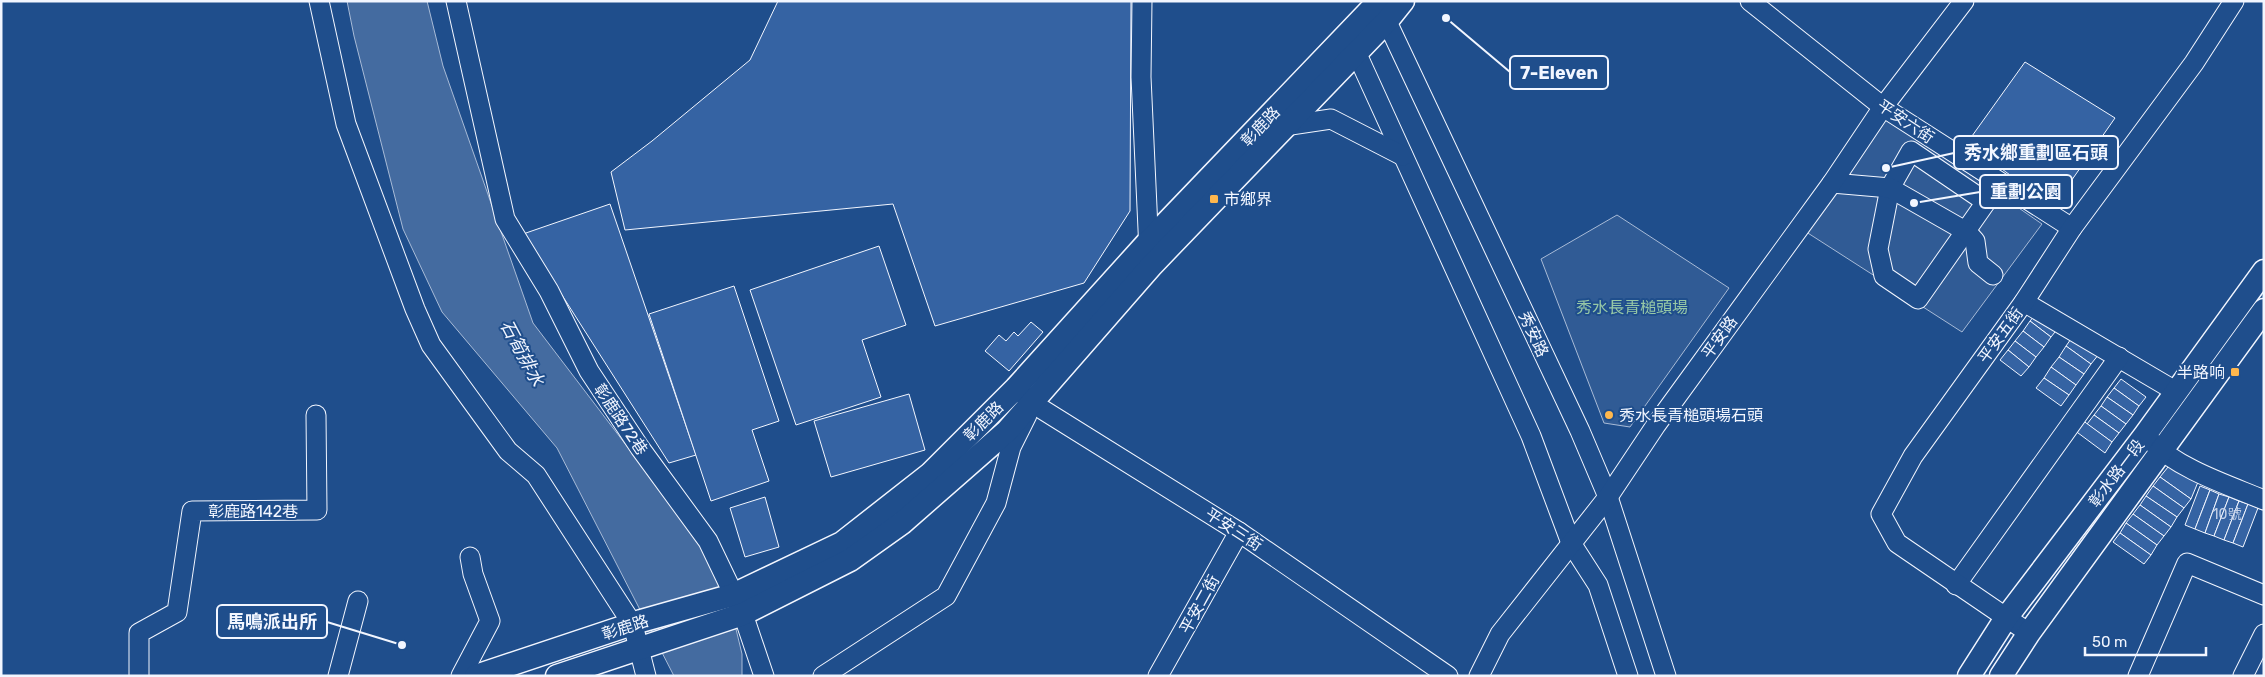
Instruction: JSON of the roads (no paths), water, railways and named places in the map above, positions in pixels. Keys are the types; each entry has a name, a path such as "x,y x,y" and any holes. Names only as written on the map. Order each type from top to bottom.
{"main road":[{"name":"彰鹿路","path":"557,676 644,646 729,607 850,560 902,523 1007,430 1152,265 1284,126 1381,8 1403,1"},
{"name":"彰鹿路","path":"476,676 637,623 729,607 842,542 930,474 1016,388 1147,242 1352,43"},
{"name":"彰水路一段","path":"1969,676 2006,618 2145,435 2264,271"},
{"name":"彰水路一段","path":"2001,676 2029,633 2264,310"}],"street":[{"path":"319,1 346,124 415,309 431,345 508,452 536,475 637,623 644,646 646,676"},
{"name":"彰鹿路72巷","path":"456,1 505,219 549,291 589,371 640,448 708,541 729,607 764,676"},
{"path":"1142,1 1141,77 1147,242 1152,265"},
{"name":"平安六街","path":"1750,1 1882,107 2072,228"},
{"name":"平安路","path":"1478,676 1500,634 1608,497 1656,425 1832,183 1882,107 1964,1"},
{"name":"平安五街","path":"2029,633 1897,543 1881,514 1913,456 2024,302 2072,228 2194,63 2234,1"},
{"name":"秀安路","path":"1381,8 1580,431 1608,497 1666,676"},
{"path":"1352,43 1531,436 1571,542 1598,586 1628,676"},
{"path":"1284,126 1331,119 1403,156"},
{"path":"1911,151 1986,202 1967,232 1918,299 1884,276 1878,249 1890,188 1911,151"},
{"path":"1832,183 1890,188 1967,232 1975,241 1978,263 1992,275"},
{"path":"2024,302 2176,392"},
{"path":"1956,585 2119,358"},
{"name":"平安三街","path":"1016,388 1032,403 1239,532 1448,676"},
{"path":"823,676 946,596 996,502 1012,448 1032,403"},
{"name":"彰鹿路142巷","path":"139,676 139,633 177,612 192,511 317,510 316,416"},
{"path":"2145,435 2161,452 2202,474 2264,500"},
{"name":"平安二街","path":"1158,676 1239,532"},
{"path":"461,676 490,621 473,574 470,557"},
{"path":"2138,676 2187,564 2264,595"},
{"path":"338,676 358,600"},
{"path":"2243,676 2264,634"}],"water":[{"name":"石筍排水","path":"347,1 427,1 443,66 533,323 722,571 742,654 742,676 674,676 557,448 442,312 403,229 354,36"}],"place":[{"name":"7-Eleven","path":"1446,18"},
{"name":"秀水鄉重劃區石頭","path":"1886,168"},
{"name":"市鄉界","path":"1214,199"},
{"name":"重劃公園","path":"1914,203"},
{"name":"半路响","path":"2235,372"},
{"name":"秀水長青槌頭場石頭","path":"1609,415"},
{"name":"馬鳴派出所","path":"402,645"}],"park label":[{"name":"秀水長青槌頭場","path":"1632,307"}]}
